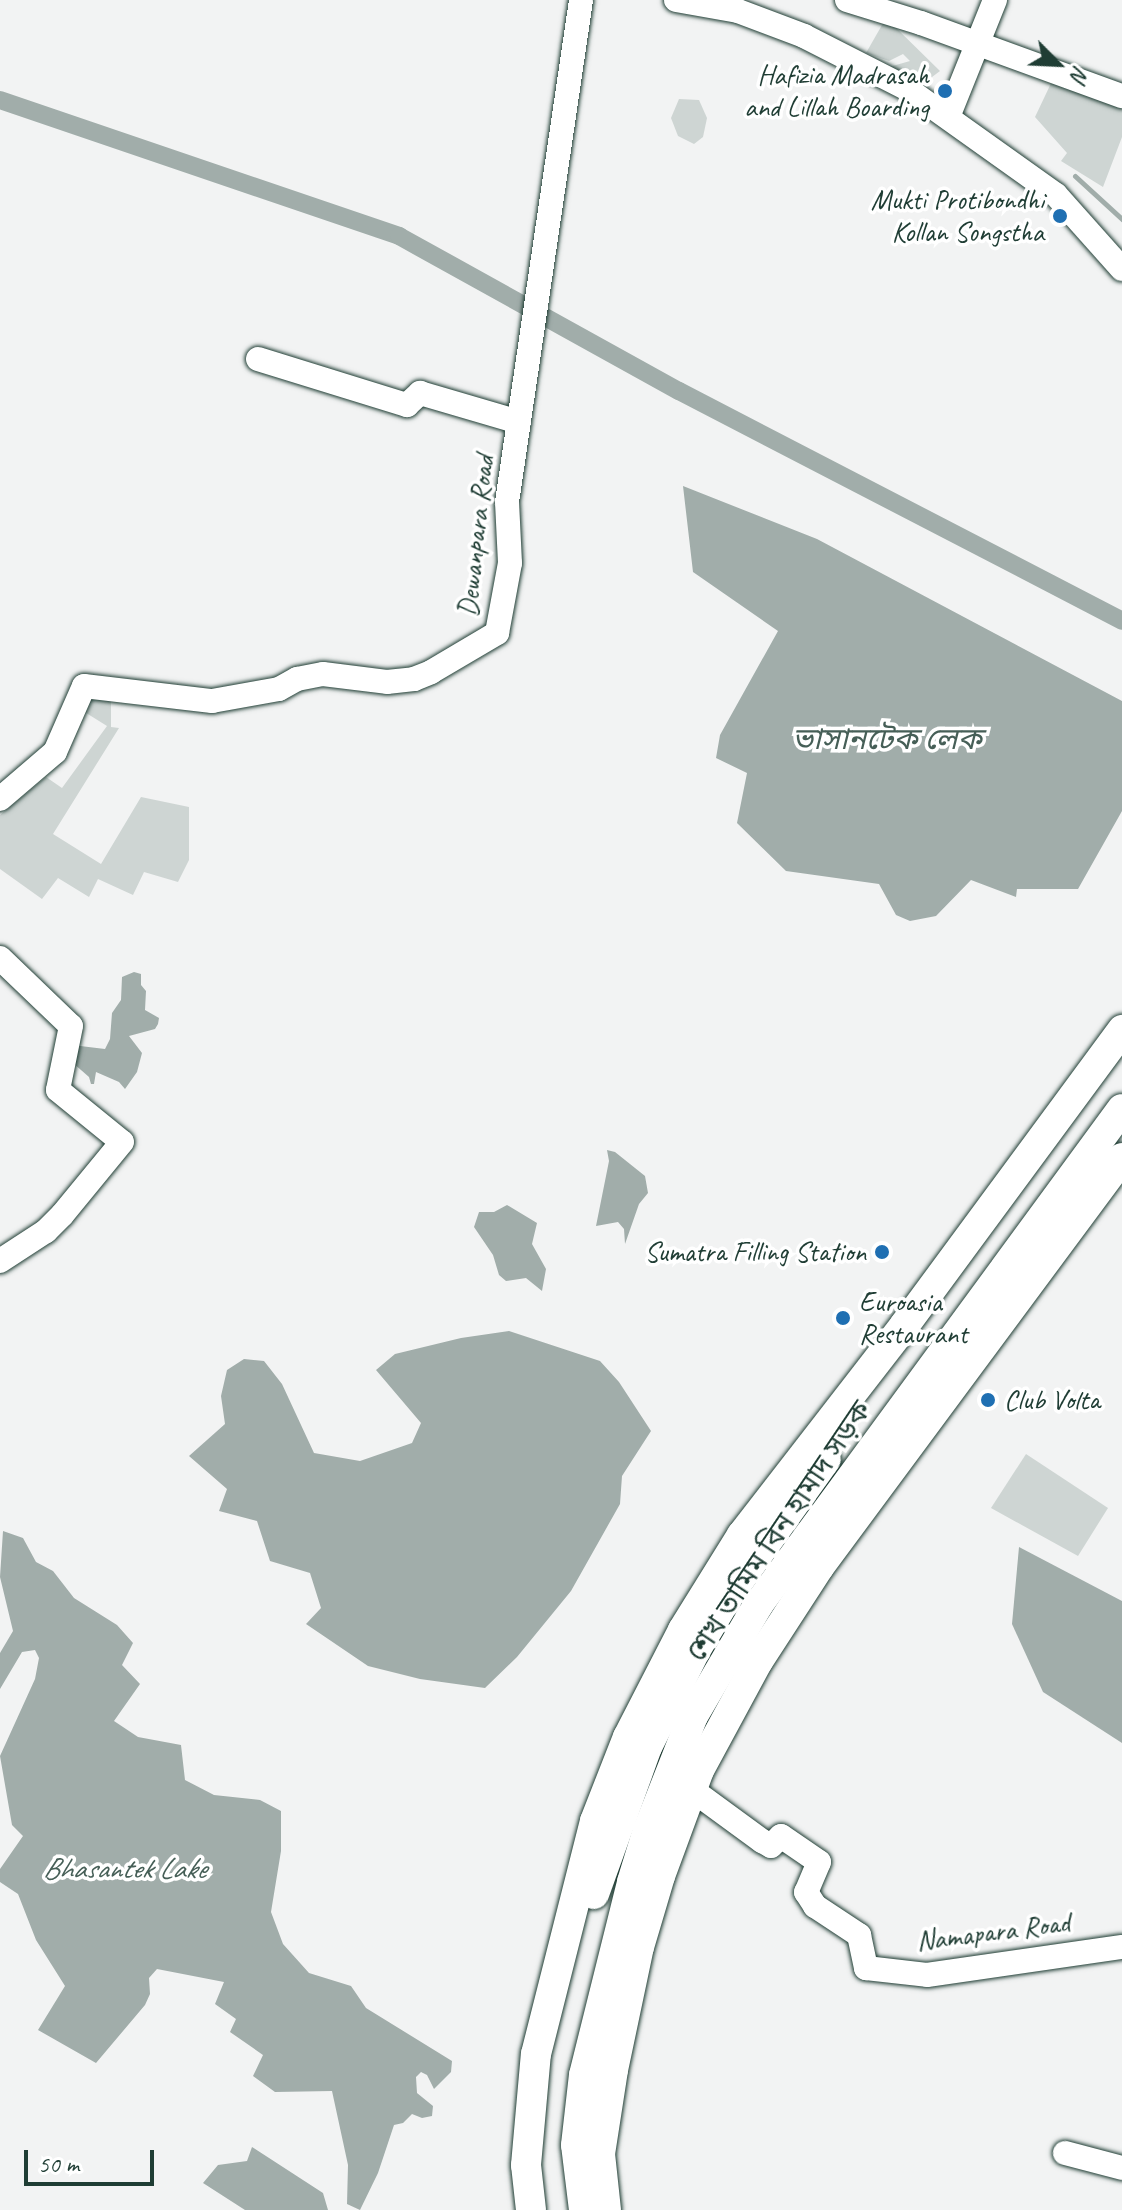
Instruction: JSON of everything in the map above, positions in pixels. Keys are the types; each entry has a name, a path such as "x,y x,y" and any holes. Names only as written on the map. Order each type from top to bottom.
{"main road":[{"path":"531,2210 526,2165 536,2054 595,1821 628,1737 683,1630 742,1535 904,1326 1122,1030"},
{"name":"শেখ তামিম বিন হামাদ সড়ক","path":"551,2210 545,2153 554,2065 596,1885 650,1740 728,1596 947,1288 1122,1054"},
{"name":"শেখ তামিম বিন হামাদ সড়ক","path":"584,2210 576,2145 584,2075 632,1882 675,1759 722,1662 758,1605 1122,1109"},
{"path":"606,2210 600,2154 613,2070 639,1947 690,1790 758,1661 819,1567 1122,1158"}],"street":[{"name":"Dewanpara Road","path":"0,799 55,752 84,686 212,701 279,689 297,679 323,674 387,682 414,679 497,633 510,563 507,502 581,0"},
{"path":"676,0 738,11 804,36 906,88 1056,195 1122,269"},
{"path":"847,0 1122,96"},
{"path":"948,117 995,0"},
{"path":"258,359 407,405 420,393 519,422"},
{"path":"0,958 71,1026 58,1090 122,1142 46,1231 0,1261"},
{"name":"Namapara Road","path":"675,1759 680,1783 762,1841 771,1846 781,1836 819,1862 806,1892 815,1906 859,1935 866,1968 927,1975 1122,1947"},
{"path":"1065,2153 1122,2168"}],"shaded area":[{"path":"886,18 940,71 920,86 889,67 910,61 903,54 889,61 866,53"},
{"path":"1054,77 1122,102 1122,137 1103,187 1061,161 1067,153 1035,117"},
{"path":"679,99 699,100 707,118 703,137 694,144 678,136 671,118"},
{"path":"91,697 111,700 111,727 119,728 53,834 101,864 141,797 189,807 189,860 178,882 144,872 133,895 98,879 89,897 58,878 42,899 0,869 0,815 46,777 62,788 107,726 83,711"},
{"path":"1026,1454 1108,1508 1078,1556 991,1508"}],"water":[{"name":"ভাসানটেক লেক","path":"683,486 817,539 1122,701 1122,811 1078,889 1017,889 1016,897 971,880 936,916 910,921 896,915 879,884 786,871 737,823 747,773 716,758 720,735 778,631 693,572"},
{"path":"134,972 141,974 141,985 146,991 145,1010 159,1018 158,1024 155,1029 129,1036 142,1053 137,1072 125,1089 119,1082 96,1072 94,1084 91,1084 89,1077 73,1063 72,1045 105,1049 110,1039 112,1013 121,1000 122,977"},
{"path":"607,1150 615,1152 645,1176 648,1193 639,1204 625,1244 624,1229 618,1222 596,1226 609,1161"},
{"path":"507,1205 537,1223 532,1244 546,1269 542,1291 526,1278 506,1281 499,1275 493,1255 474,1227 479,1212 494,1212"},
{"path":"509,1331 600,1361 619,1382 651,1431 622,1476 620,1504 571,1591 517,1657 485,1688 420,1679 368,1666 306,1624 321,1608 310,1573 270,1561 257,1521 219,1511 227,1489 189,1456 225,1424 221,1396 227,1370 244,1359 264,1361 282,1384 314,1453 360,1461 412,1443 421,1423 376,1370 395,1354 461,1338"},
{"name":"Bhasantek Lake","path":"3,1531 23,1538 36,1562 53,1571 74,1598 117,1625 133,1643 122,1665 140,1684 114,1721 138,1737 181,1745 185,1780 214,1795 260,1800 281,1811 281,1851 271,1912 283,1944 309,1973 351,1986 366,2008 452,2061 451,2072 434,2089 427,2075 421,2072 416,2077 417,2093 433,2106 432,2116 422,2118 412,2114 403,2123 394,2125 378,2173 360,2210 347,2204 348,2165 332,2091 275,2092 253,2076 263,2055 230,2032 236,2019 215,2004 224,1982 157,1969 149,1978 150,1994 145,2005 96,2063 38,2030 65,1986 36,1940 18,1894 0,1882 0,1869 23,1836 12,1825 0,1756 35,1679 39,1658 35,1650 22,1652 0,1689 0,1653 13,1631 0,1577"},
{"path":"1019,1547 1122,1601 1122,1743 1043,1692 1012,1624"},
{"path":"252,2147 323,2193 328,2210 245,2210 203,2183 218,2165 247,2161"}],"waterway":[{"path":"0,100 399,236 679,391 1122,621"},
{"path":"1075,176 1122,219"}],"place":[{"name":"Hafizia Madrasah and Lillah Boarding","path":"945,91"},
{"name":"Mukti Protibondhi Kollan Songstha","path":"1060,216"},
{"name":"Sumatra Filling Station","path":"882,1252"},
{"name":"Euroasia Restaurant","path":"843,1318"},
{"name":"Club Volta","path":"988,1400"}]}
